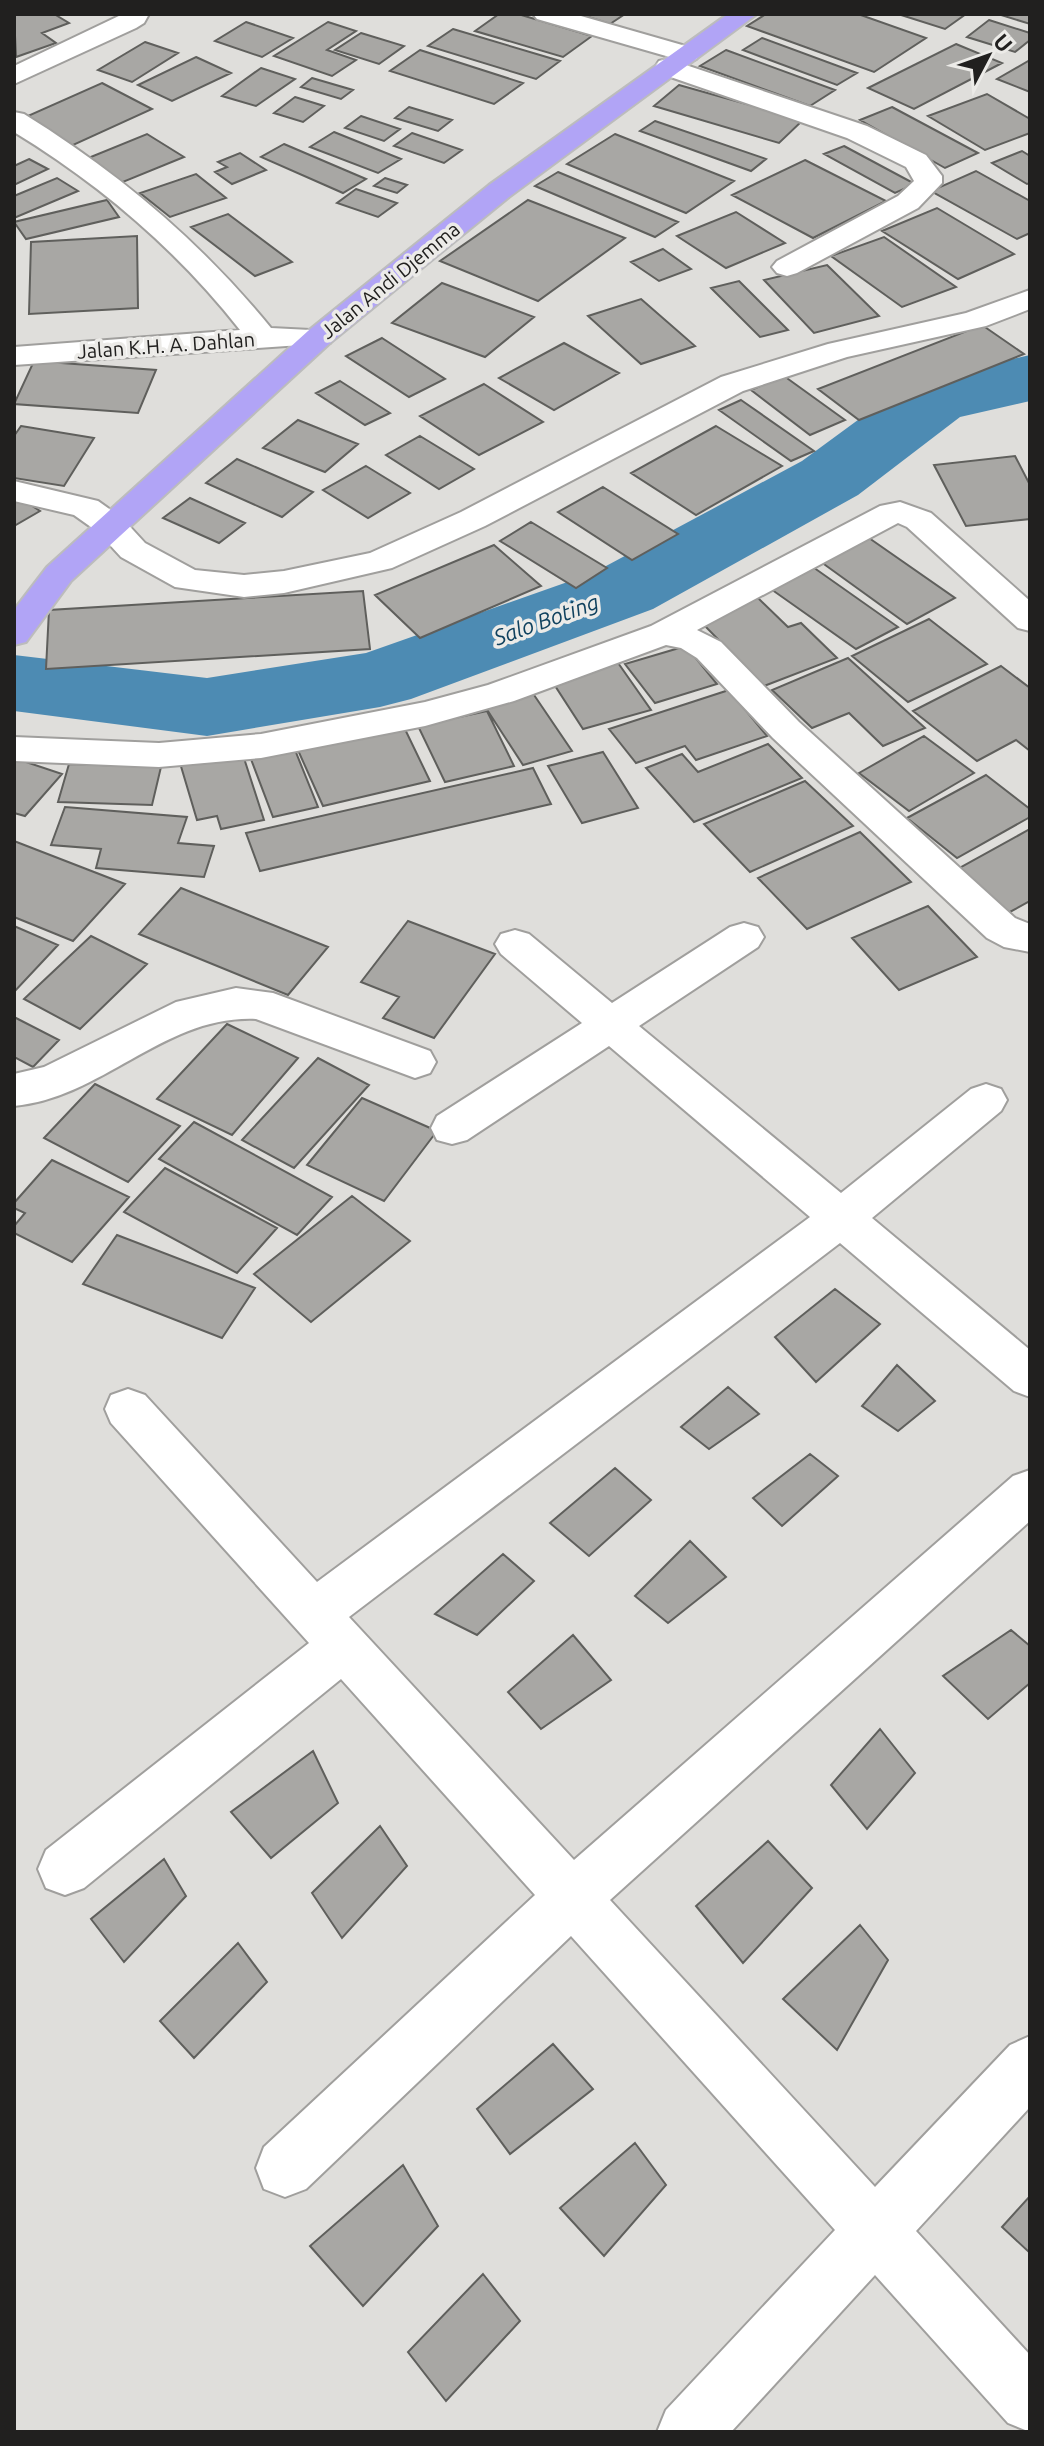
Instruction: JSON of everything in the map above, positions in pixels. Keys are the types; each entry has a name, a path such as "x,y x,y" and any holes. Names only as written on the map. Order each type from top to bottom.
{"highway":[{"name":"Jalan Andi Djemma","path":"18,618 110,525 219,431 319,337 499,191 744,14"}],"street":[{"path":"14,76 127,23 136,14"},
{"path":"546,14 678,60 857,132 916,161 928,176 928,183 908,202 787,267"},
{"path":"14,120 66,151 132,198 241,310 262,337"},
{"path":"14,491 86,508 110,525 133,550 187,580 211,584 284,582 380,561 473,519 732,384 839,350 975,320 1030,299"},
{"name":"Jalan K.H. A. Dahlan","path":"14,356 262,337 319,337"},
{"path":"14,749 159,755 261,746 425,714 501,693 663,634 892,513 900,512 919,520 1030,620"},
{"path":"663,634 697,641 709,650 786,730 1001,928 1018,937 1030,938"},
{"path":"452,1128 744,937"},
{"path":"515,944 1030,1377"},
{"path":"14,1090 56,1080 205,1006 238,1001 259,1004 415,1062"},
{"path":"65,1869 329,1631 986,1100"},
{"path":"128,1409 1030,2401"},
{"path":"285,2168 572,1898 1030,1491"},
{"path":"688,2432 877,2233 1030,2065"}],"building":[{"path":"14,14 54,14 69,23 42,33 56,43 16,57"},
{"path":"499,14 518,14 592,36 563,57 475,31"},
{"path":"579,14 625,14 610,24"},
{"path":"766,14 858,14 926,38 874,72 747,26"},
{"path":"898,14 966,14 945,29"},
{"path":"998,14 1030,14 1030,24"},
{"path":"989,20 1030,33 1030,40 1015,52 967,37"},
{"path":"246,22 293,38 262,57 215,41"},
{"path":"328,22 356,31 327,50 356,60 332,76 274,56"},
{"path":"453,29 560,61 536,79 428,46"},
{"path":"361,33 404,46 379,64 335,50"},
{"path":"762,38 857,73 837,85 743,50"},
{"path":"145,42 178,53 132,82 98,70"},
{"path":"956,44 1002,63 914,109 868,88"},
{"path":"420,50 523,83 494,104 390,71"},
{"path":"726,50 835,90 810,106 700,66"},
{"path":"196,57 231,73 172,101 138,85"},
{"path":"1030,60 1030,92 997,79"},
{"path":"261,68 295,79 256,106 222,96"},
{"path":"312,78 353,90 341,99 301,87"},
{"path":"102,83 152,109 71,146 21,119"},
{"path":"679,85 803,120 779,143 654,106"},
{"path":"987,94 1030,119 1030,133 985,150 928,116"},
{"path":"295,97 324,106 303,122 274,113"},
{"path":"409,107 452,120 438,131 395,118"},
{"path":"892,107 978,153 945,168 860,120"},
{"path":"361,116 400,129 384,141 345,128"},
{"path":"655,121 766,159 751,171 640,131"},
{"path":"334,132 401,159 378,173 310,147"},
{"path":"412,133 462,150 444,163 394,146"},
{"path":"147,134 184,157 118,184 81,161"},
{"path":"615,134 734,181 686,213 567,164"},
{"path":"284,144 366,179 343,193 261,157"},
{"path":"844,146 915,184 895,193 824,154"},
{"path":"1022,151 1030,156 1030,183 1027,184 992,163"},
{"path":"240,153 266,170 232,184 215,172 227,167 218,162"},
{"path":"29,159 48,169 14,185 14,166"},
{"path":"805,160 886,201 813,238 732,195"},
{"path":"976,171 1030,201 1030,233 1017,239 931,191"},
{"path":"558,172 678,222 655,237 535,186"},
{"path":"196,174 226,198 170,217 140,193"},
{"path":"57,178 78,191 14,218 14,196"},
{"path":"385,178 407,185 397,193 374,186"},
{"path":"356,189 397,203 378,217 337,203"},
{"path":"107,200 119,217 26,239 14,222"},
{"path":"528,200 625,238 538,301 440,261"},
{"path":"937,208 1014,254 958,279 882,231"},
{"path":"736,212 785,243 726,268 677,236"},
{"path":"228,214 292,262 255,276 191,227"},
{"path":"137,236 138,308 29,314 31,242"},
{"path":"884,237 956,287 902,307 831,256"},
{"path":"663,249 691,269 659,281 631,262"},
{"path":"827,265 879,316 814,333 764,280"},
{"path":"739,281 788,330 760,337 711,288"},
{"path":"442,283 534,317 485,357 392,323"},
{"path":"641,299 695,346 641,364 588,316"},
{"path":"982,325 1024,354 859,420 818,389"},
{"path":"382,338 445,379 409,397 346,356"},
{"path":"564,343 619,373 554,410 499,378"},
{"path":"34,361 156,370 138,413 14,404"},
{"path":"784,376 845,420 810,435 751,390"},
{"path":"340,381 390,413 365,425 316,393"},
{"path":"484,384 543,422 479,455 420,416"},
{"path":"741,400 814,451 791,461 719,410"},
{"path":"298,420 358,444 325,472 263,448"},
{"path":"21,426 94,438 64,486 14,478 14,436"},
{"path":"716,426 782,466 696,515 631,473"},
{"path":"420,436 474,469 439,489 386,455"},
{"path":"1015,456 1030,485 1030,519 966,526 934,465"},
{"path":"237,459 313,492 282,517 206,483"},
{"path":"366,466 410,493 368,518 323,490"},
{"path":"603,487 678,534 632,560 558,512"},
{"path":"14,494 40,511 14,526"},
{"path":"190,498 245,523 219,543 163,518"},
{"path":"531,522 607,568 576,588 500,541"},
{"path":"869,538 955,598 907,624 821,562"},
{"path":"494,545 541,586 420,638 375,595"},
{"path":"810,565 898,627 856,649 768,587"},
{"path":"363,591 370,649 46,669 49,610"},
{"path":"757,597 788,627 801,623 837,658 764,686 698,619"},
{"path":"929,619 987,664 908,702 852,656"},
{"path":"686,646 717,684 655,703 625,664"},
{"path":"848,658 925,728 883,746 849,713 812,728 772,690"},
{"path":"616,660 651,710 583,729 550,678"},
{"path":"1001,666 1030,688 1030,751 1016,740 977,761 913,711"},
{"path":"729,690 767,736 696,760 685,746 636,763 609,729"},
{"path":"532,692 572,751 523,765 484,705"},
{"path":"487,711 514,766 445,782 418,726"},
{"path":"402,723 430,781 323,806 297,748"},
{"path":"924,736 974,773 909,811 859,773"},
{"path":"768,744 802,778 694,822 646,768 682,754 698,772"},
{"path":"293,745 318,807 273,817 249,754"},
{"path":"242,752 264,820 221,829 217,816 197,820 180,763"},
{"path":"603,752 638,808 582,823 548,766"},
{"path":"14,758 62,774 25,816 14,813"},
{"path":"69,764 161,767 152,805 58,802"},
{"path":"533,768 551,804 260,871 246,833"},
{"path":"986,775 1030,809 1030,817 957,858 907,818"},
{"path":"805,781 853,826 750,872 704,824"},
{"path":"65,807 187,817 178,843 214,846 204,877 96,868 101,849 51,845"},
{"path":"1030,829 1030,901 1008,913 956,870"},
{"path":"860,832 911,882 807,929 758,878"},
{"path":"14,841 125,884 73,941 14,917"},
{"path":"181,888 328,947 288,995 139,934"},
{"path":"928,906 977,957 899,990 852,938"},
{"path":"408,921 495,954 434,1038 383,1018 399,997 361,982"},
{"path":"14,926 58,945 14,992"},
{"path":"91,936 147,964 80,1029 24,999"},
{"path":"14,1017 59,1040 33,1067 14,1057"},
{"path":"227,1024 298,1058 232,1135 157,1099"},
{"path":"318,1058 369,1085 294,1168 242,1140"},
{"path":"95,1084 180,1126 128,1182 44,1138"},
{"path":"362,1098 437,1131 384,1201 307,1165"},
{"path":"194,1122 332,1197 297,1235 159,1159"},
{"path":"52,1160 129,1197 72,1262 14,1233 14,1226 25,1213 14,1208 14,1203"},
{"path":"165,1168 277,1228 237,1273 124,1212"},
{"path":"352,1196 410,1241 311,1322 254,1274"},
{"path":"117,1235 255,1288 222,1338 83,1284"},
{"path":"835,1289 880,1324 816,1382 775,1337"},
{"path":"897,1365 935,1401 898,1431 862,1406"},
{"path":"728,1387 759,1414 709,1449 681,1427"},
{"path":"810,1454 838,1476 782,1526 753,1498"},
{"path":"615,1468 651,1500 589,1556 550,1523"},
{"path":"690,1541 726,1577 668,1623 635,1596"},
{"path":"503,1554 534,1581 477,1635 435,1614"},
{"path":"1011,1630 1030,1646 1030,1683 988,1719 943,1676"},
{"path":"573,1635 611,1680 541,1729 508,1692"},
{"path":"880,1729 915,1773 867,1829 831,1785"},
{"path":"313,1751 338,1803 271,1858 231,1812"},
{"path":"380,1826 407,1866 342,1938 312,1893"},
{"path":"768,1841 812,1888 743,1963 696,1906"},
{"path":"164,1859 186,1896 124,1962 91,1919"},
{"path":"860,1925 888,1960 837,2050 783,1999"},
{"path":"238,1943 267,1982 194,2058 160,2021"},
{"path":"553,2044 593,2089 510,2154 477,2109"},
{"path":"635,2143 666,2185 604,2256 560,2208"},
{"path":"403,2165 438,2226 363,2306 310,2246"},
{"path":"1030,2196 1030,2253 1002,2227"},
{"path":"483,2274 520,2321 446,2401 408,2352"}],"waterway":[{"name":"Salo Boting","path":"14,683 207,707 380,679 623,591 830,478 934,400 1030,378"}]}
